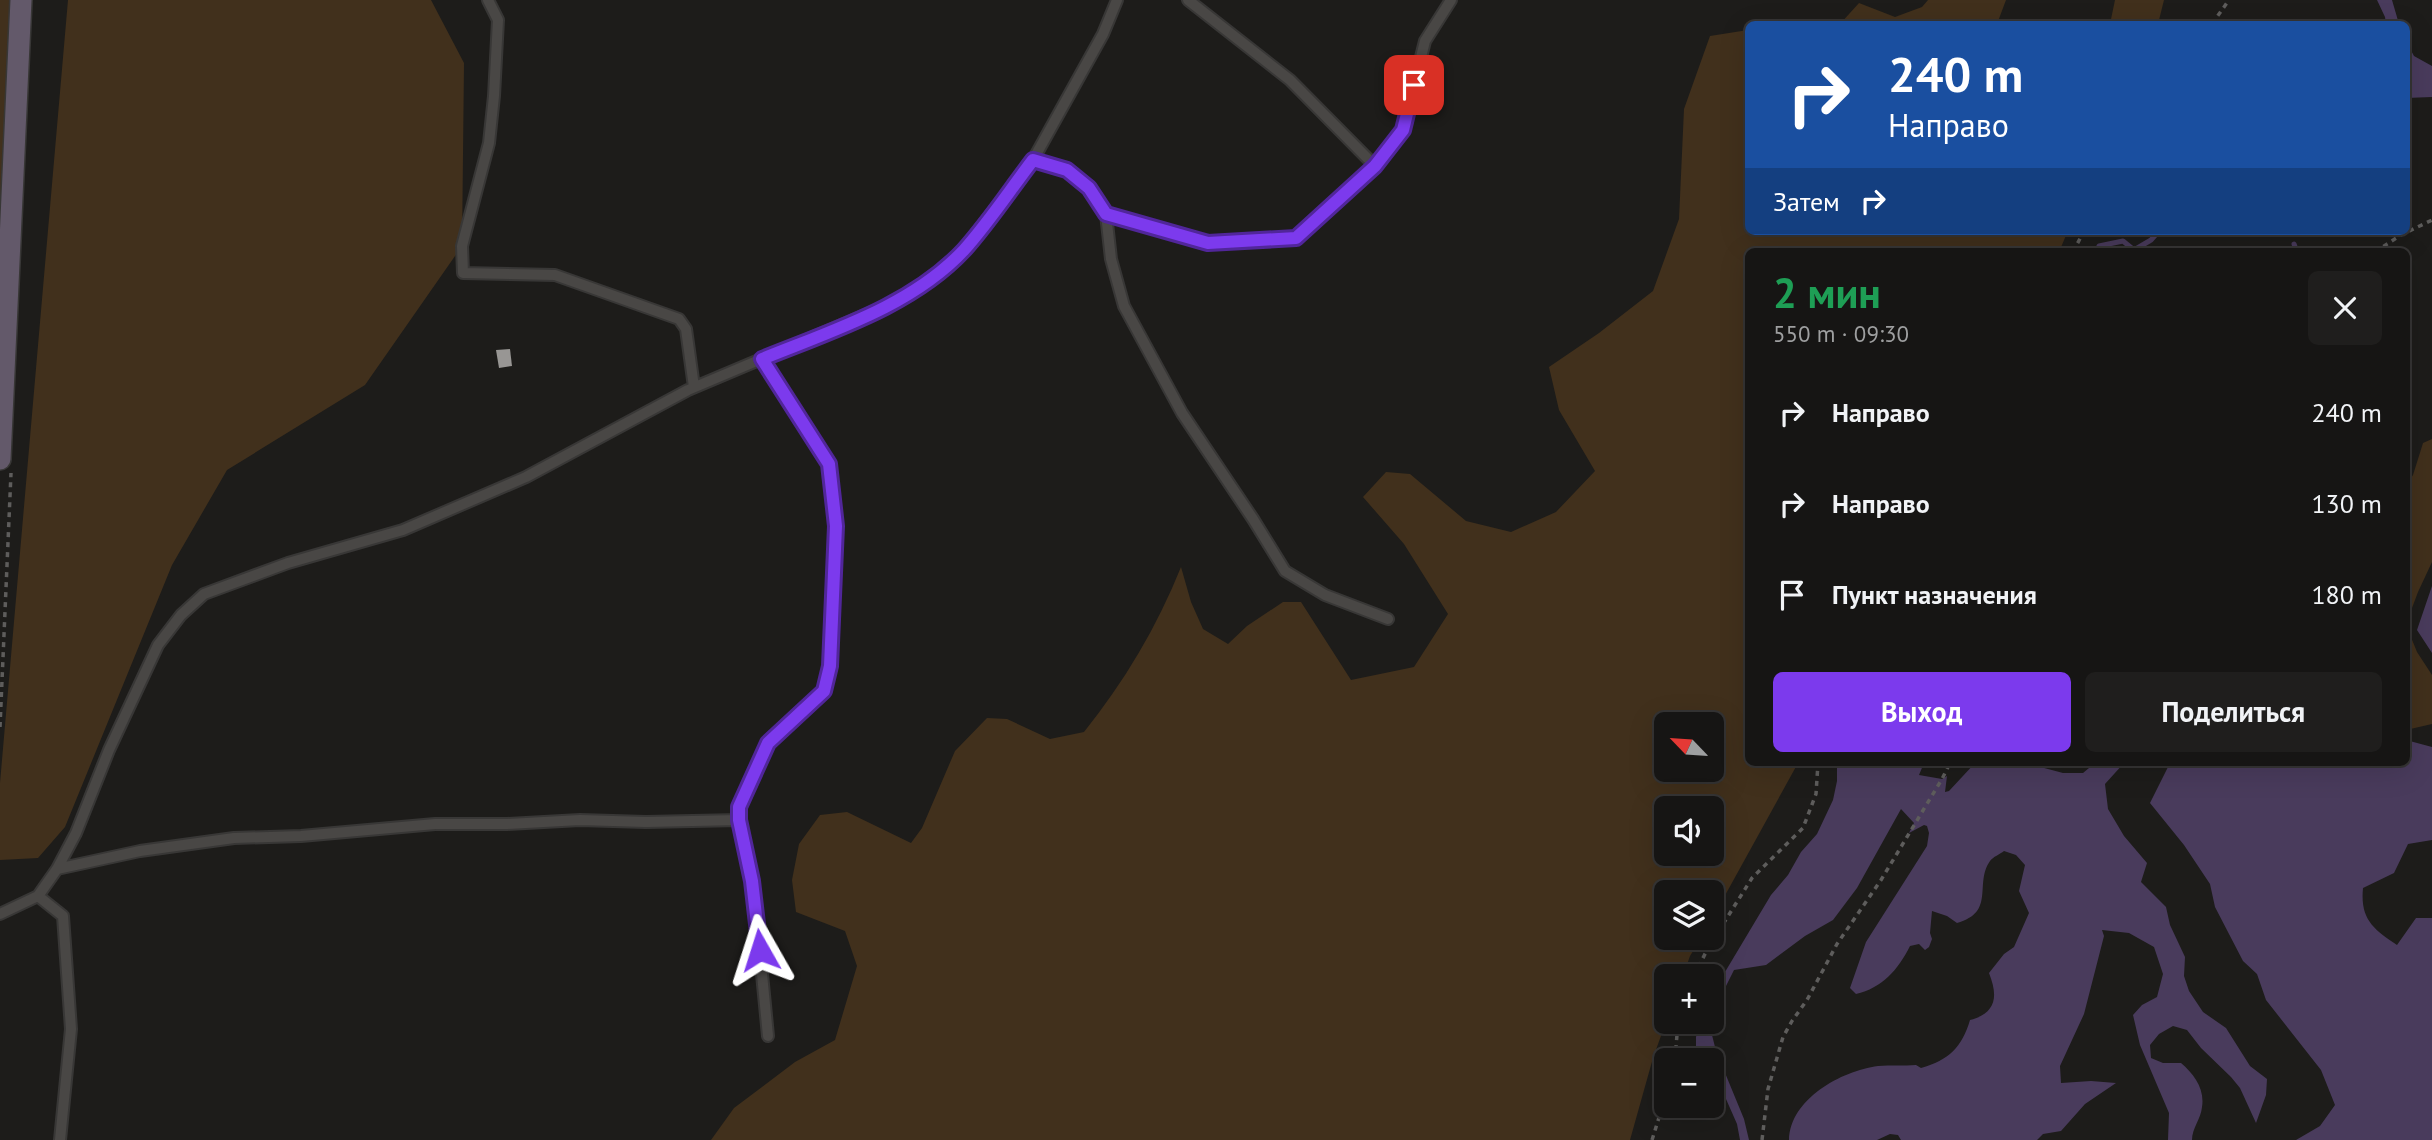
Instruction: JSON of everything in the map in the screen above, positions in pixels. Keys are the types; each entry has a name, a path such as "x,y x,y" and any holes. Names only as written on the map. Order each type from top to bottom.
{"street":[{"path":"0,459 21,0"}],"lane":[{"path":"488,0 498,20 494,96 489,143 462,246 463,273 555,275 679,319 687,329 694,387"},
{"path":"0,914 38,896 57,869 76,833 108,750 158,645 181,615 204,594 288,563 403,530 526,477 694,387 884,307 925,284 963,250 1033,160 1103,34 1117,0"},
{"path":"1188,0 1290,80 1375,166"},
{"path":"1106,214 1208,243 1296,238 1375,166 1403,130 1425,41 1451,0"},
{"path":"1033,160 1067,170 1089,188 1106,214 1111,259 1124,306 1182,413 1254,519 1285,571 1325,595 1388,619"},
{"path":"762,359 829,464 836,526 830,666 824,691 768,743 739,807 739,820 752,881 768,1037"},
{"path":"57,869 140,851 233,838 301,836 435,824 739,820"},
{"path":"38,896 63,916 71,1029 60,1140"}],"path":[{"path":"2214,21 2229,0"},
{"path":"2410,232 2432,220"},
{"path":"2382,248 2405,235"},
{"path":"1700,964 1752,878 1802,828 1816,794 1818,766"},
{"path":"1762,1140 1768,1089 1783,1037 1807,1000 1837,944 1948,766"},
{"path":"1652,1140 1659,1118"}],"shaded area":[{"path":"0,0 21,0 0,459"},
{"path":"68,0 431,0 464,63 462,246 365,385 227,470 172,565 65,827 38,858 0,860 0,783"},
{"path":"1928,0 2006,0 1998,21 1843,21 1859,3 1895,17 1922,7"},
{"path":"2115,0 2164,0 2159,21 2111,21"},
{"path":"2377,0 2392,0 2398,21 2386,21"},
{"path":"1745,30 1745,235 2066,235 2061,248 1745,248 1745,766 1796,766 1724,897 1724,880 1654,880 1654,950 1694,950 1687,964 1654,964 1654,1034 1662,1034 1657,1048 1654,1048 1630,1140 711,1140 734,1108 795,1062 835,1040 857,966 845,931 796,912 792,880 799,844 820,815 847,812 911,843 922,828 955,751 987,718 1007,719 1050,739 1084,732 1139,653 1181,567 1191,602 1203,629 1228,644 1247,626 1283,602 1301,602 1351,680 1414,667 1448,614 1404,544 1363,497 1386,472 1410,474 1466,521 1511,532 1556,512 1595,471 1559,410 1549,367 1653,291 1679,219 1684,109 1710,36"},
{"path":"2410,48 2414,56 2432,66 2432,97 2410,98"},
{"path":"2432,439 2432,562 2410,613 2410,479 2423,443"},
{"path":"2432,586 2432,653 2417,630"},
{"path":"2410,635 2417,652 2432,675 2432,724 2410,729"},
{"path":"2410,741 2432,747 2432,840 2408,844 2394,873 2363,888 2363,899 2370,922 2397,945 2416,918 2432,918 2432,1140 2296,1140 2320,1126 2335,1105 2321,1070 2266,1000 2257,974 2243,961 2215,907 2210,884 2184,845 2150,803 2168,767 2410,766"},
{"path":"1837,766 1923,766 1919,775 1942,779 1947,776 1945,792 1972,766 2037,766 2063,773 2083,773 2091,766 2121,766 2105,784 2108,809 2124,836 2147,863 2141,882 2166,907 2170,925 2185,957 2184,976 2189,991 2203,1012 2226,1028 2250,1066 2267,1079 2266,1095 2256,1123 2240,1088 2231,1077 2187,1030 2173,1026 2159,1034 2150,1045 2151,1058 2163,1063 2181,1063 2198,1082 2202,1100 2192,1140 2168,1140 2169,1113 2140,1045 2133,1015 2142,1005 2157,997 2163,974 2154,947 2129,933 2102,930 2104,936 2084,1014 2060,1066 2061,1083 2116,1083 2085,1104 2061,1131 2043,1134 2037,1140 1901,1140 1898,1135 1890,1134 1877,1140 1789,1140 1798,1112 1808,1100 1834,1081 1878,1066 1916,1065 1921,1068 1939,1061 1953,1051 1963,1038 1970,1020 1986,1013 1990,1008 1994,989 1989,973 2004,954 2014,947 2029,913 2019,891 2025,865 2016,855 2004,851 1991,860 1986,870 1982,897 1976,912 1957,923 1932,911 1932,939 1929,947 1925,950 1919,944 1910,946 1888,977 1874,987 1856,994 1850,988 1866,942 1927,846 1927,826 1909,833 1914,823 1901,809 1857,888 1833,920 1805,936 1766,965 1734,970 1724,990 1725,972 1771,895 1817,834 1833,800"},
{"path":"1697,1034 1712,1034 1715,1048 1696,1048"},
{"path":"1724,1070 1744,1119 1749,1140 1740,1140 1737,1124 1724,1094"}],"building":[{"path":"510,349 512,366 499,368 496,350"}],"waterway":[{"path":"2137,248 2155,235"},
{"path":"2098,248 2123,241 2132,248"},
{"path":"2294,244 2296,248"}],"route":[{"path":"760,950 752,881 739,820 739,807 768,743 824,691 830,666 836,526 829,464 762,359 884,307 925,284 963,250 1033,160 1067,170 1089,188 1106,214 1208,243 1296,238 1375,166 1403,130 1414,85"}]}
